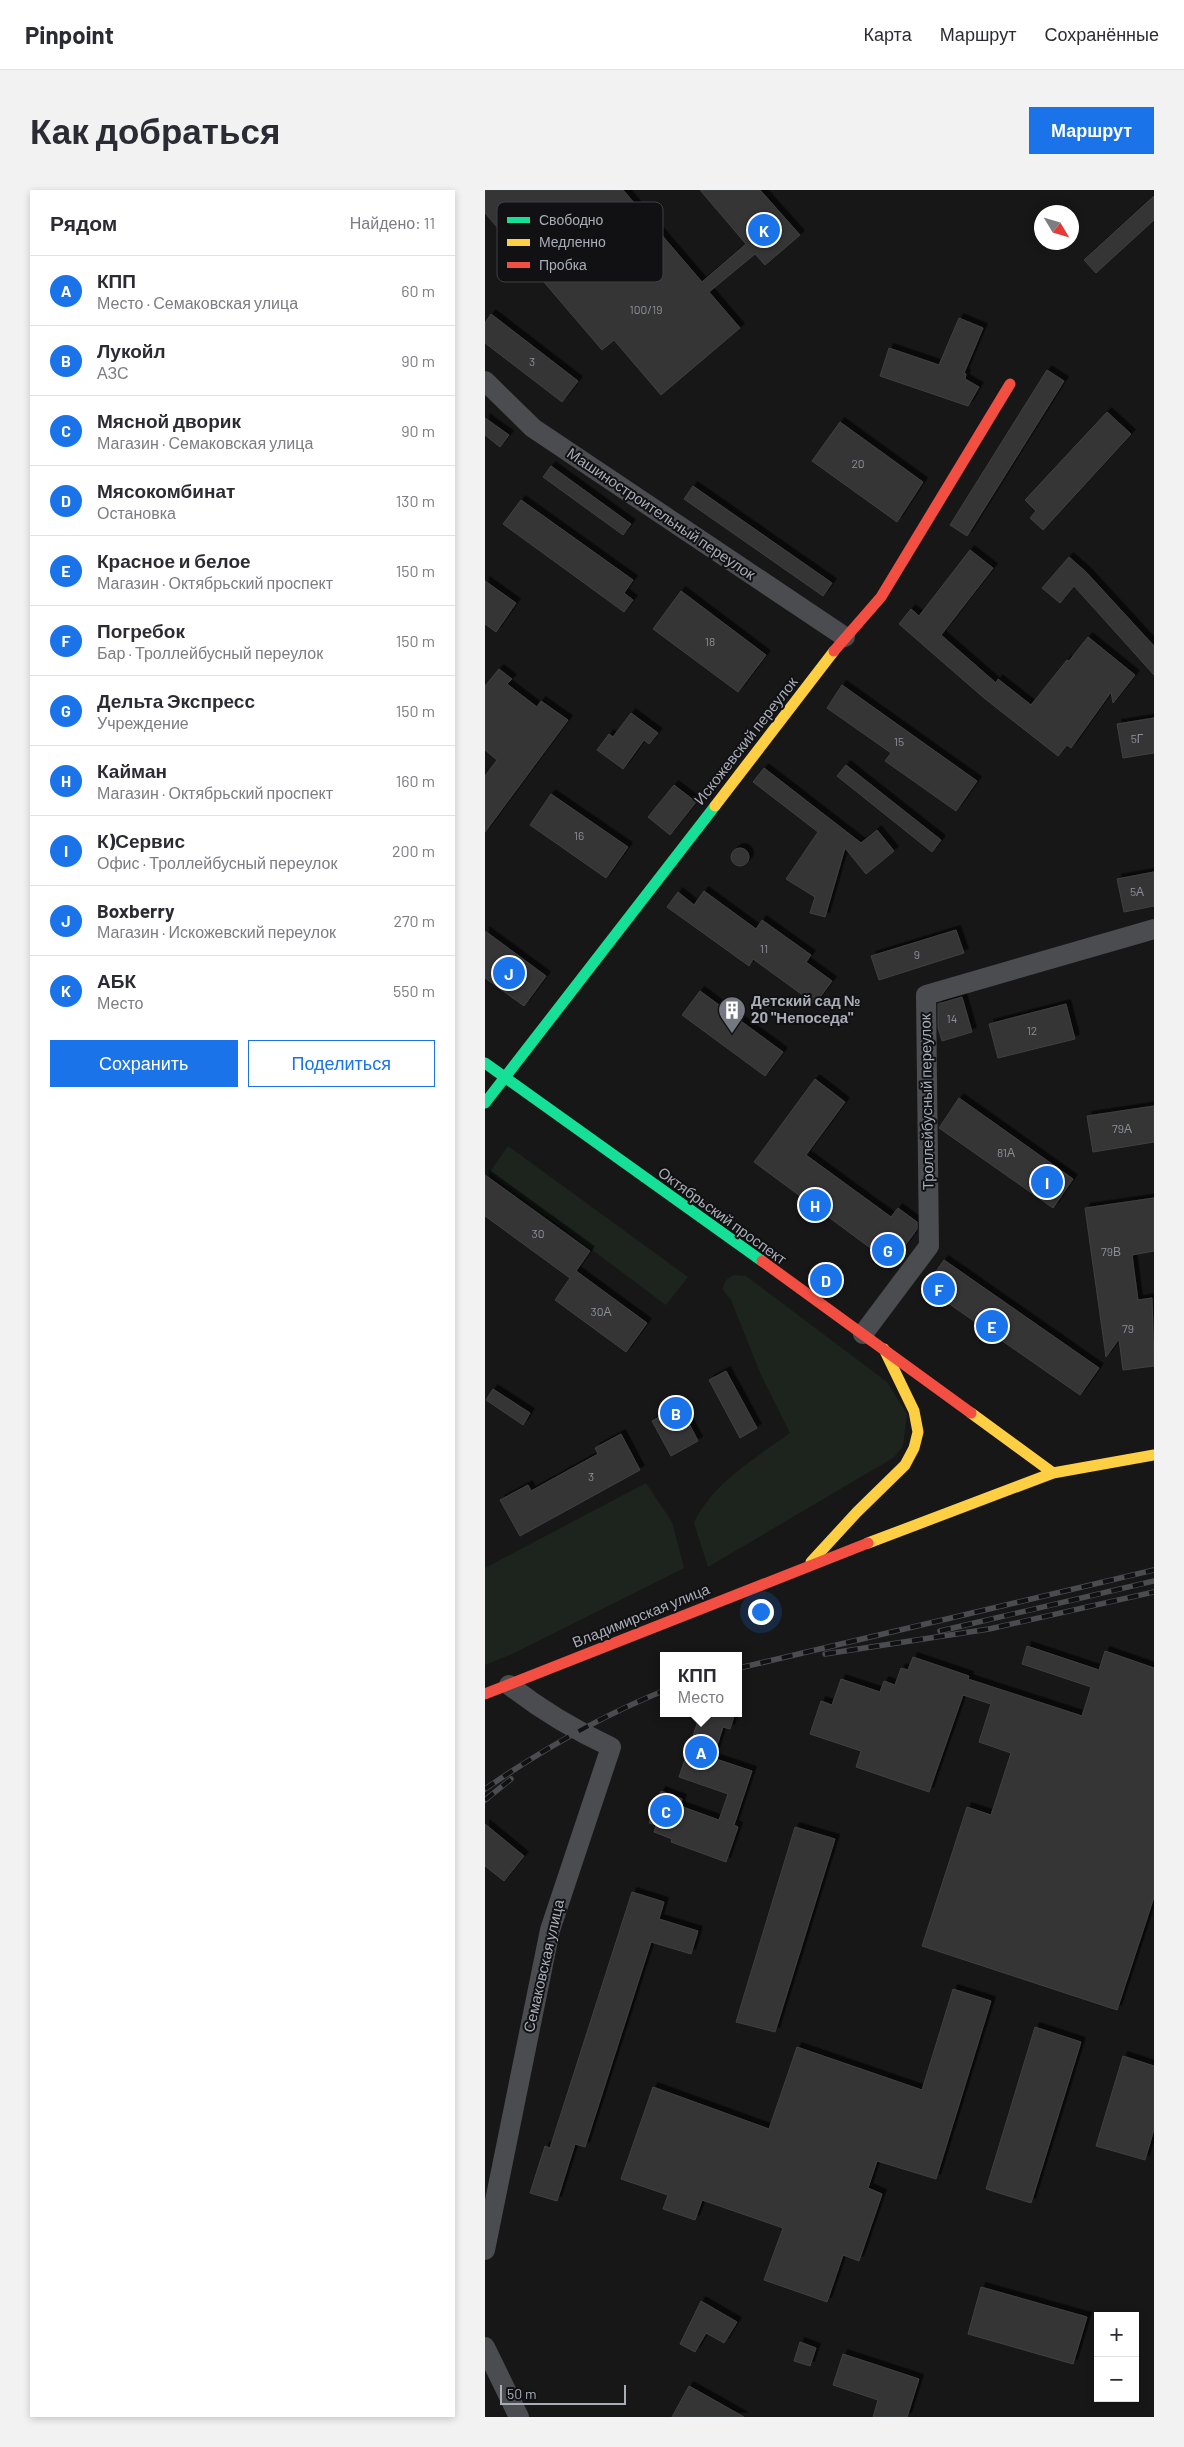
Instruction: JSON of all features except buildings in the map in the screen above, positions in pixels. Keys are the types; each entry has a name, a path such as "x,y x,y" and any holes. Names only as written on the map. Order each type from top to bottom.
{"main road":[{"name":"Искожевский переулок","path":"485,1103 845,637 881,597 1010,384"},
{"name":"Октябрьский проспект","path":"485,1063 884,1349 1053,1473"},
{"name":"Владимирская улица","path":"808,1565 857,1512 905,1466 914,1448 918,1432 914,1410 884,1349"},
{"path":"1053,1473 1154,1455"},
{"name":"Владимирская улица","path":"485,1694 808,1565 1053,1473"}],"street":[{"name":"Машиностроительный переулок","path":"485,381 533,428 845,637"},
{"name":"Троллейбусный переулок","path":"863,1334 929,1246 926,995 1154,929"},
{"name":"Семаковская улица","path":"485,2250 550,1930 611,1747 576,1731 542,1710 509,1685"},
{"path":"485,2347 519,2417"}],"shaded area":[{"path":"508,1146 688,1277 666,1305 489,1173"},
{"path":"733,1275 746,1276 887,1382 907,1414 903,1446 893,1458 708,1567 694,1523 702,1509 736,1472 790,1433 761,1375 731,1300 722,1289 726,1280"},
{"path":"646,1483 672,1522 684,1568 514,1653 485,1665 485,1568"}],"railway":[{"path":"742,1667 1154,1570"},
{"path":"940,1631 1154,1581"},
{"path":"825,1654 989,1629 1154,1592"},
{"path":"485,1789 571,1735 660,1692"},
{"path":"485,1800 511,1779"}],"traffic: fast":[{"path":"485,1103 715,806"},
{"path":"485,1063 762,1261"}],"traffic: slow":[{"path":"715,806 834,651"},
{"path":"811,1562 857,1512 905,1465 914,1448 918,1432 914,1411 884,1349"},
{"path":"971,1413 1053,1473 1154,1455"},
{"path":"868,1543 1053,1473"}],"traffic: jam":[{"path":"834,651 881,597 1010,384"},
{"path":"762,1261 971,1413"},
{"path":"485,1694 868,1543"}],"place":[{"name":"АБК","path":"764,230"},
{"name":"Boxberry","path":"509,973"},
{"name":"Детский сад № 20 \"Непоседа\"","path":"732,1034"},
{"name":"К)Сервис","path":"1047,1182"},
{"name":"Кайман","path":"815,1205"},
{"name":"Дельта Экспресс","path":"888,1250"},
{"name":"Мясокомбинат","path":"826,1280"},
{"name":"Погребок","path":"939,1289"},
{"name":"Красное и белое","path":"992,1326"},
{"name":"Лукойл","path":"676,1413"},
{"name":"КПП","path":"701,1752"},
{"name":"Мясной дворик","path":"666,1811"}]}
